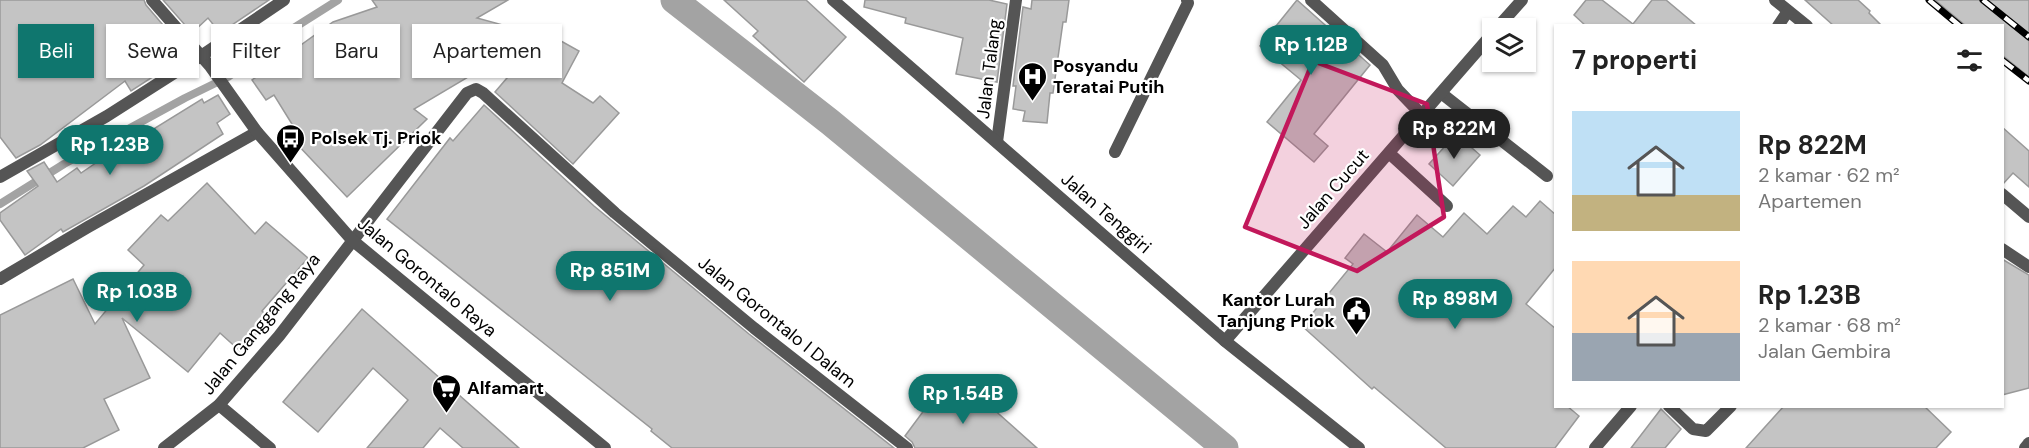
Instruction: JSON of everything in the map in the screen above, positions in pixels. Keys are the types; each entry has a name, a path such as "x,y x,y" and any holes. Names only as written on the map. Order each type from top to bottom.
{"street":[{"name":"Jalan Gorontalo Raya","path":"152,0 206,61 257,132 352,240 605,448"},
{"path":"0,177 206,61 284,0"},
{"name":"Jalan Tenggiri","path":"833,0 1225,341 1359,448"},
{"name":"Jalan Talang","path":"997,142 1016,0"},
{"path":"1311,0 1383,65 1398,90 1420,114"},
{"path":"1506,18 1522,0"},
{"path":"1775,0 1804,24"},
{"path":"1115,152 1189,1"},
{"path":"1779,24 1788,11"},
{"name":"Jalan Cucut","path":"1225,341 1389,153 1420,114 1482,46"},
{"name":"Jalan Gorontalo I Dalam","path":"352,240 467,93 476,89 615,213 754,328 907,448"},
{"path":"1441,93 1547,176"},
{"path":"0,279 257,132"},
{"path":"1389,153 1448,206"},
{"path":"2004,196 2029,218"},
{"name":"Jalan Ganggang Raya","path":"164,448 219,405 279,336 352,240"},
{"path":"2004,250 2029,267"},
{"path":"219,405 270,448"},
{"path":"1595,448 1629,408"},
{"path":"1671,408 1693,429 1706,431 1729,408"},
{"path":"2025,448 2029,444"}],"highlighted area":[{"path":"1313,61 1427,104 1444,217 1357,271 1245,227"}],"building":[{"path":"0,0 144,0 162,24 106,24 106,78 151,78 131,91 125,81 40,145 16,158 0,137"},
{"path":"163,0 269,0 233,24 213,24 208,18 199,26 199,24 184,24"},
{"path":"372,0 508,0 477,18 499,24 412,24 412,78 466,78 414,109 427,119 347,197 295,142 300,137 274,95 266,100 252,80 255,78 302,78 302,44 314,36 314,78 400,78 400,24 330,24 377,7"},
{"path":"724,0 806,0 846,37 804,82 753,36 758,31"},
{"path":"865,0 989,0 1007,4 997,82 956,74 963,38 905,23 906,18 864,7"},
{"path":"1032,0 1069,0 1066,22 1063,22 1053,93 1050,93 1047,123 1023,121 1025,111 1013,109 1016,86 1013,86 1023,7 1031,9"},
{"path":"1297,0 1370,65 1314,134 1328,146 1314,162 1267,122 1301,80 1260,46"},
{"path":"1586,0 1602,0 1633,24 1584,24 1574,15"},
{"path":"1652,0 1666,0 1695,24 1633,24"},
{"path":"1805,0 1858,0 1880,24 1832,24"},
{"path":"1935,0 2029,0 2029,77 2004,57 2004,24 1964,24"},
{"path":"562,42 579,51 562,83 593,103 600,96 619,113 573,164 495,92 507,78 562,78"},
{"path":"218,95 230,114 217,123 223,134 144,186 63,232 61,229 25,255 0,220 0,213 38,186 27,171 44,162 57,182 77,168 81,173 202,99 204,103"},
{"path":"484,105 594,206 749,334 894,448 672,448 651,431 652,429 387,219 450,138 453,141"},
{"path":"2004,129 2029,151 2029,187 2013,173 2004,183"},
{"path":"1456,134 1480,155 1453,186 1429,164"},
{"path":"207,183 255,234 266,222 308,258 262,311 270,319 240,351 220,333 188,372 122,318 150,378 104,399 119,430 83,448 0,448 0,315 73,279 95,324 144,265 128,250 161,215 168,221"},
{"path":"1540,201 1554,213 1554,269 1526,304 1554,327 1554,408 1569,408 1579,416 1555,448 1446,448 1374,387 1372,389 1302,326 1353,264 1345,258 1364,234 1387,252 1417,215 1443,237 1464,213 1487,234 1513,206 1526,217"},
{"path":"2004,260 2029,275 2029,388 2004,394"},
{"path":"362,309 519,448 463,448 440,428 423,448 367,448 408,400 373,368 318,432 283,402"},
{"path":"945,382 966,398 973,391 1037,448 915,448 905,436"},
{"path":"1782,408 1926,408 1951,432 1936,448 1746,448"},
{"path":"1661,409 1681,429 1665,448 1631,448"}],"waterway":[{"path":"0,204 64,164 228,77 289,31 338,0"},
{"path":"674,0 830,122 1225,448"}],"railway":[{"path":"1929,0 1958,24"},
{"path":"1983,0 2029,37"},
{"path":"2004,62 2029,81"}],"place":[{"name":"Posyandu Teratai Putih","path":"1032,102"},
{"name":"Polsek Tj. Priok","path":"290,164"},
{"name":"Kantor Lurah Tanjung Priok","path":"1356,336"},
{"name":"Alfamart","path":"446,414"}]}
